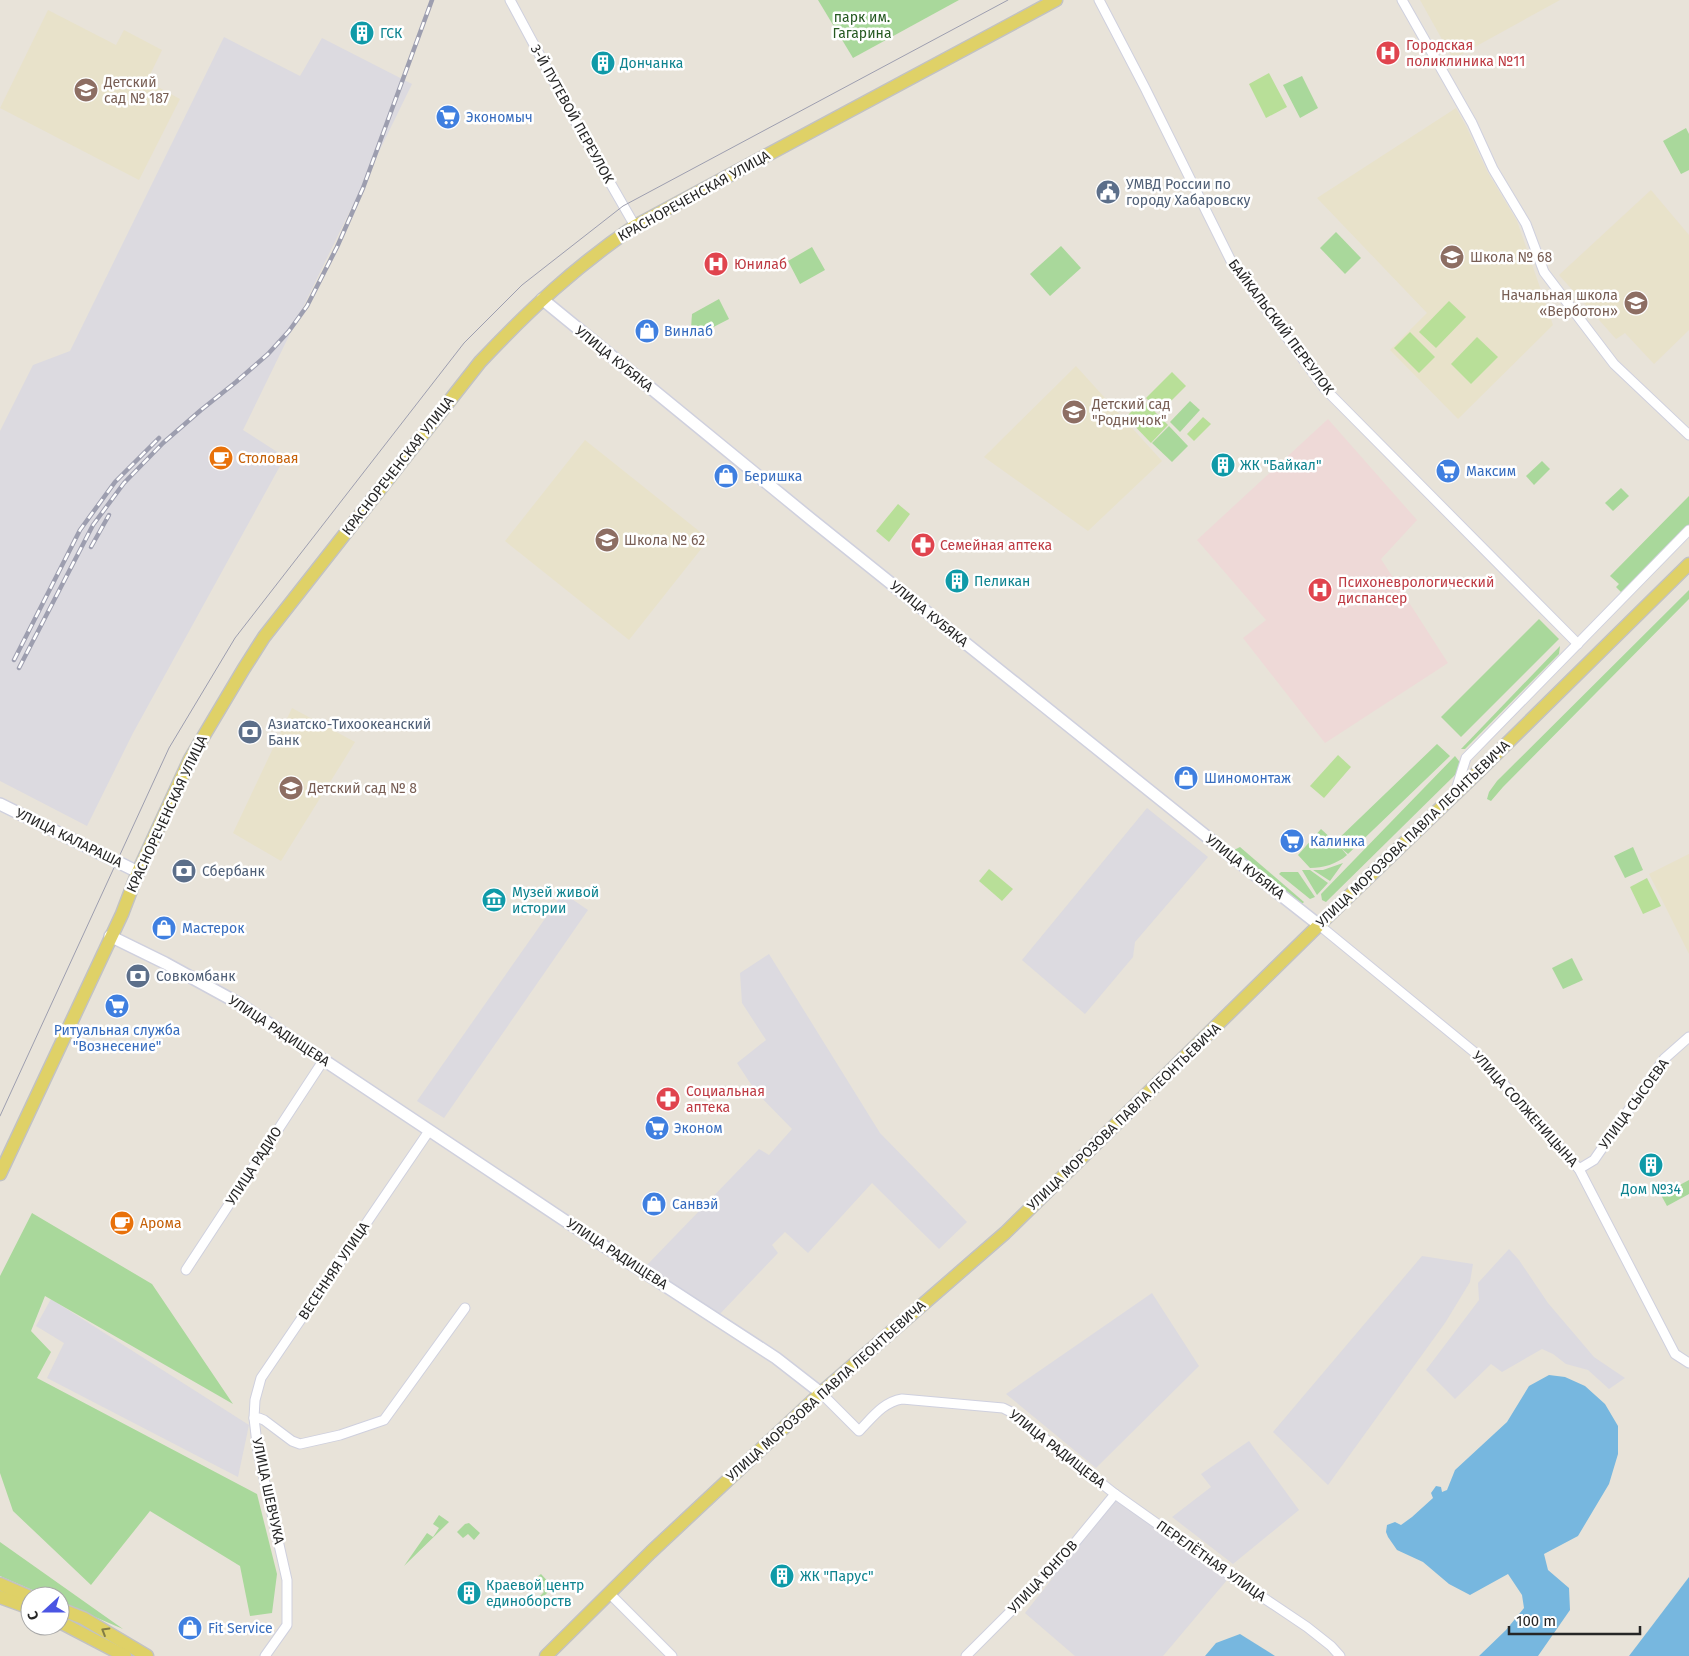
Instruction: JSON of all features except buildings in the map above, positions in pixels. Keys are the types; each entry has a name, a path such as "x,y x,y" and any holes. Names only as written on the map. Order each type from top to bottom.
{"main road":[{"name":"КРАСНОРЕЧЕНСКАЯ УЛИЦА","path":"0,1174 110,936 122,914 138,872 190,759 220,707 264,638 474,369 542,299 598,252 635,226 1056,0"},
{"name":"УЛИЦА МОРОЗОВА ПАВЛА ЛЕОНТЬЕВИЧА","path":"546,1656 715,1491 821,1393 1005,1233 1689,564"},
{"path":"0,1584 20,1593"},
{"path":"0,1597 20,1604"},
{"path":"70,1613 83,1618 147,1656"},
{"path":"70,1627 125,1656"}],"street":[{"name":"3-Й ПУТЕВОЙ ПЕРЕУЛОК","path":"510,0 635,226"},
{"name":"БАЙКАЛЬСКИЙ ПЕРЕУЛОК","path":"1099,0 1232,263 1326,389 1578,644"},
{"path":"1402,0 1472,122 1493,169 1526,224 1544,272 1614,364 1689,435"},
{"name":"УЛИЦА КУБЯКА","path":"542,299 586,337 812,520 1319,925"},
{"path":"1454,794 1466,758 1689,530"},
{"name":"УЛИЦА КАЛАРАША","path":"0,804 138,872"},
{"name":"УЛИЦА СОЛЖЕНИЦЫНА","path":"1319,925 1479,1056 1579,1169 1675,1354 1689,1363"},
{"name":"УЛИЦА РАДИЩЕВА","path":"110,936 165,963 238,1003 323,1061 776,1358 821,1393 859,1431 882,1407 902,1399 1007,1410 1115,1494"},
{"name":"УЛИЦА СЫСОЕВА","path":"1579,1169 1594,1160 1664,1059 1689,1037"},
{"name":"УЛИЦА РАДИО","path":"186,1270 323,1061"},
{"name":"ВЕСЕННЯЯ УЛИЦА","path":"254,1418 257,1387 261,1378 429,1130"},
{"name":"УЛИЦА ШЕВЧУКА","path":"265,1656 287,1625 287,1580 259,1458 254,1418 264,1420 292,1441 300,1444 340,1435 384,1420 465,1308"},
{"name":"ПЕРЕЛЁТНАЯ УЛИЦА","path":"1115,1494 1228,1574 1308,1627 1340,1656"},
{"name":"УЛИЦА ЮНГОВ","path":"966,1656 1055,1567 1115,1494"},
{"path":"609,1593 672,1656"}],"shaded area":[{"path":"1420,0 1560,0 1453,59"},
{"name":"Детский сад № 187","path":"48,10 116,45 124,30 162,50 147,81 180,99 139,180 0,108"},
{"path":"224,37 300,76 322,38 412,84 243,430 285,457 133,733 87,826 0,781 0,431 33,365 70,351"},
{"name":"Школа № 68","path":"1456,108 1487,171 1517,221 1553,325 1458,419 1390,350 1427,313 1317,198"},
{"name":"Начальная школа «Верботон»","path":"1651,190 1689,235 1689,330 1654,364 1625,333 1616,339 1559,275"},
{"name":"Детский сад \"Родничок\"","path":"1076,366 1162,461 1088,531 984,457"},
{"name":"Психоневрологический диспансер","path":"1328,419 1417,520 1381,559 1448,663 1325,743 1243,638 1266,620 1197,540"},
{"name":"Школа № 62","path":"585,440 709,539 629,640 505,541"},
{"name":"Детский сад № 8","path":"292,708 355,742 281,861 233,833"},
{"path":"1147,808 1208,857 1135,942 1133,957 1085,1014 1022,960"},
{"path":"1689,854 1689,954 1649,874"},
{"path":"563,893 588,910 444,1118 417,1101"},
{"path":"769,954 880,1133 967,1222 939,1249 872,1183 808,1253 785,1232 772,1245 778,1253 718,1316 646,1266 759,1149 769,1155 792,1129 756,1092 737,1063 766,1040 742,1003 740,973"},
{"path":"1509,1249 1519,1260 1548,1303 1594,1357 1625,1378 1609,1389 1588,1370 1566,1364 1553,1354 1542,1349 1502,1372 1491,1364 1455,1399 1426,1370 1479,1300 1478,1283"},
{"path":"1422,1256 1473,1264 1470,1282 1445,1323 1328,1485 1273,1432"},
{"path":"1152,1293 1199,1366 1096,1468 1006,1394"},
{"path":"51,1299 249,1425 238,1477 47,1378 64,1343 36,1326"},
{"path":"1249,1441 1299,1510 1233,1564 1172,1517 1211,1487 1201,1474"},
{"path":"1116,1498 1227,1580 1163,1656 1075,1656 1025,1613"}],"green space":[{"name":"парк им. Гагарина","path":"818,0 959,0 853,58"},
{"path":"1269,73 1287,107 1266,118 1249,84"},
{"path":"1302,76 1318,108 1300,118 1283,85"},
{"path":"1686,128 1689,134 1689,170 1681,174 1663,141"},
{"path":"1336,232 1361,258 1345,274 1320,248"},
{"path":"1061,246 1081,268 1050,296 1030,274"},
{"path":"812,247 825,270 800,284 788,261"},
{"path":"719,299 729,319 700,334 691,328 692,314"},
{"path":"1449,301 1466,317 1436,348 1419,332"},
{"path":"1410,332 1435,357 1419,373 1394,348"},
{"path":"1477,337 1498,357 1471,384 1451,364"},
{"path":"1172,372 1186,386 1160,412 1146,398"},
{"path":"1143,400 1168,425 1151,443 1126,417"},
{"path":"1190,401 1200,410 1180,432 1170,422"},
{"path":"1203,417 1211,424 1194,441 1187,434"},
{"path":"1169,426 1188,446 1172,462 1152,443"},
{"path":"1542,461 1550,469 1534,485 1526,476"},
{"path":"1621,488 1629,496 1613,511 1605,503"},
{"path":"1689,496 1689,526 1623,594 1616,587 1619,584 1610,576"},
{"path":"898,504 910,514 889,542 876,531"},
{"path":"1689,590 1689,599 1491,801 1487,799 1489,792 1497,781"},
{"path":"1539,619 1559,639 1461,737 1441,717"},
{"path":"1560,646 1559,654 1465,749 1461,749"},
{"path":"1437,744 1450,756 1348,854 1341,848 1347,855 1330,865 1310,868 1298,855 1321,829 1335,842"},
{"path":"1338,755 1351,767 1324,798 1310,786"},
{"path":"1455,756 1462,765 1459,771 1326,902 1322,900 1321,894"},
{"path":"1240,847 1304,902 1302,904 1232,851"},
{"path":"1633,847 1643,870 1625,878 1614,856"},
{"path":"1343,863 1330,881 1313,870 1323,870"},
{"path":"989,869 1013,889 1002,901 979,881"},
{"path":"1302,870 1310,870 1328,883 1317,895"},
{"path":"1281,872 1298,872 1315,897 1310,899 1279,874"},
{"path":"1647,878 1661,906 1643,914 1630,887"},
{"path":"1572,958 1583,980 1563,989 1552,968"},
{"path":"1689,1180 1689,1194 1667,1206 1661,1195"},
{"path":"32,1213 152,1284 233,1404 45,1296 31,1331 51,1352 37,1378 257,1494 277,1574 272,1613 250,1616 240,1566 150,1511 91,1585 13,1511 0,1473 0,1276"},
{"path":"439,1515 449,1522 404,1566 427,1533 433,1537 439,1528 433,1524"},
{"path":"469,1523 480,1533 474,1540 468,1534 463,1538 457,1532 465,1524"},
{"path":"0,1542 62,1586 23,1586 0,1576"},
{"path":"541,1574 553,1587 539,1601 537,1599 544,1592 542,1589 545,1589 536,1578"},
{"path":"70,1592 123,1629 70,1606"}],"water":[{"path":"1549,1375 1565,1377 1585,1386 1605,1404 1618,1426 1618,1454 1609,1484 1578,1536 1544,1554 1548,1570 1569,1588 1570,1610 1538,1656 1479,1656 1506,1630 1524,1608 1522,1595 1508,1574 1470,1595 1449,1584 1423,1562 1397,1550 1386,1532 1387,1525 1395,1522 1401,1525 1412,1517 1433,1498 1431,1493 1436,1486 1441,1487 1442,1492 1447,1490 1455,1470 1507,1422 1529,1386"},
{"path":"1689,1577 1689,1656 1629,1656"},
{"path":"1240,1634 1275,1656 1205,1656 1216,1643"}],"tram line":[{"path":"0,1116 169,748 235,638 464,343 522,285 623,206 1008,0"}],"railway":[{"path":"19,668 93,525 124,483 163,443 268,354 289,331 307,306 337,247 363,188 432,0"},
{"path":"14,660 80,530 115,482 159,438"},
{"path":"91,547 109,515"}],"place":[{"name":"ГСК","path":"362,33"},
{"name":"Городская поликлиника №11","path":"1388,53"},
{"name":"Дончанка","path":"603,63"},
{"name":"Детский сад № 187","path":"86,90"},
{"name":"Экономыч","path":"448,117"},
{"name":"УМВД России по городу Хабаровску","path":"1108,192"},
{"name":"Школа № 68","path":"1452,257"},
{"name":"Юнилаб","path":"716,264"},
{"name":"Начальная школа «Верботон»","path":"1636,303"},
{"name":"Винлаб","path":"647,331"},
{"name":"Детский сад \"Родничок\"","path":"1074,412"},
{"name":"Столовая","path":"221,458"},
{"name":"ЖК \"Байкал\"","path":"1223,465"},
{"name":"Максим","path":"1448,471"},
{"name":"Беришка","path":"726,476"},
{"name":"Школа № 62","path":"607,540"},
{"name":"Семейная аптека","path":"923,545"},
{"name":"Пеликан","path":"957,581"},
{"name":"Психоневрологический диспансер","path":"1320,590"},
{"name":"Азиатско-Тихоокеанский Банк","path":"250,732"},
{"name":"Шиномонтаж","path":"1186,778"},
{"name":"Детский сад № 8","path":"291,788"},
{"name":"Калинка","path":"1292,841"},
{"name":"Сбербанк","path":"184,871"},
{"name":"Музей живой истории","path":"494,900"},
{"name":"Мастерок","path":"164,928"},
{"name":"Совкомбанк","path":"138,976"},
{"name":"Ритуальная служба \"Вознесение\"","path":"117,1006"},
{"name":"Социальная аптека","path":"668,1099"},
{"name":"Эконом","path":"657,1128"},
{"name":"Дом №34","path":"1651,1165"},
{"name":"Санвэй","path":"654,1204"},
{"name":"Арома","path":"122,1223"},
{"name":"ЖК \"Парус\"","path":"782,1576"},
{"name":"Краевой центр единоборств","path":"469,1593"},
{"name":"Fit Service","path":"190,1628"}]}
